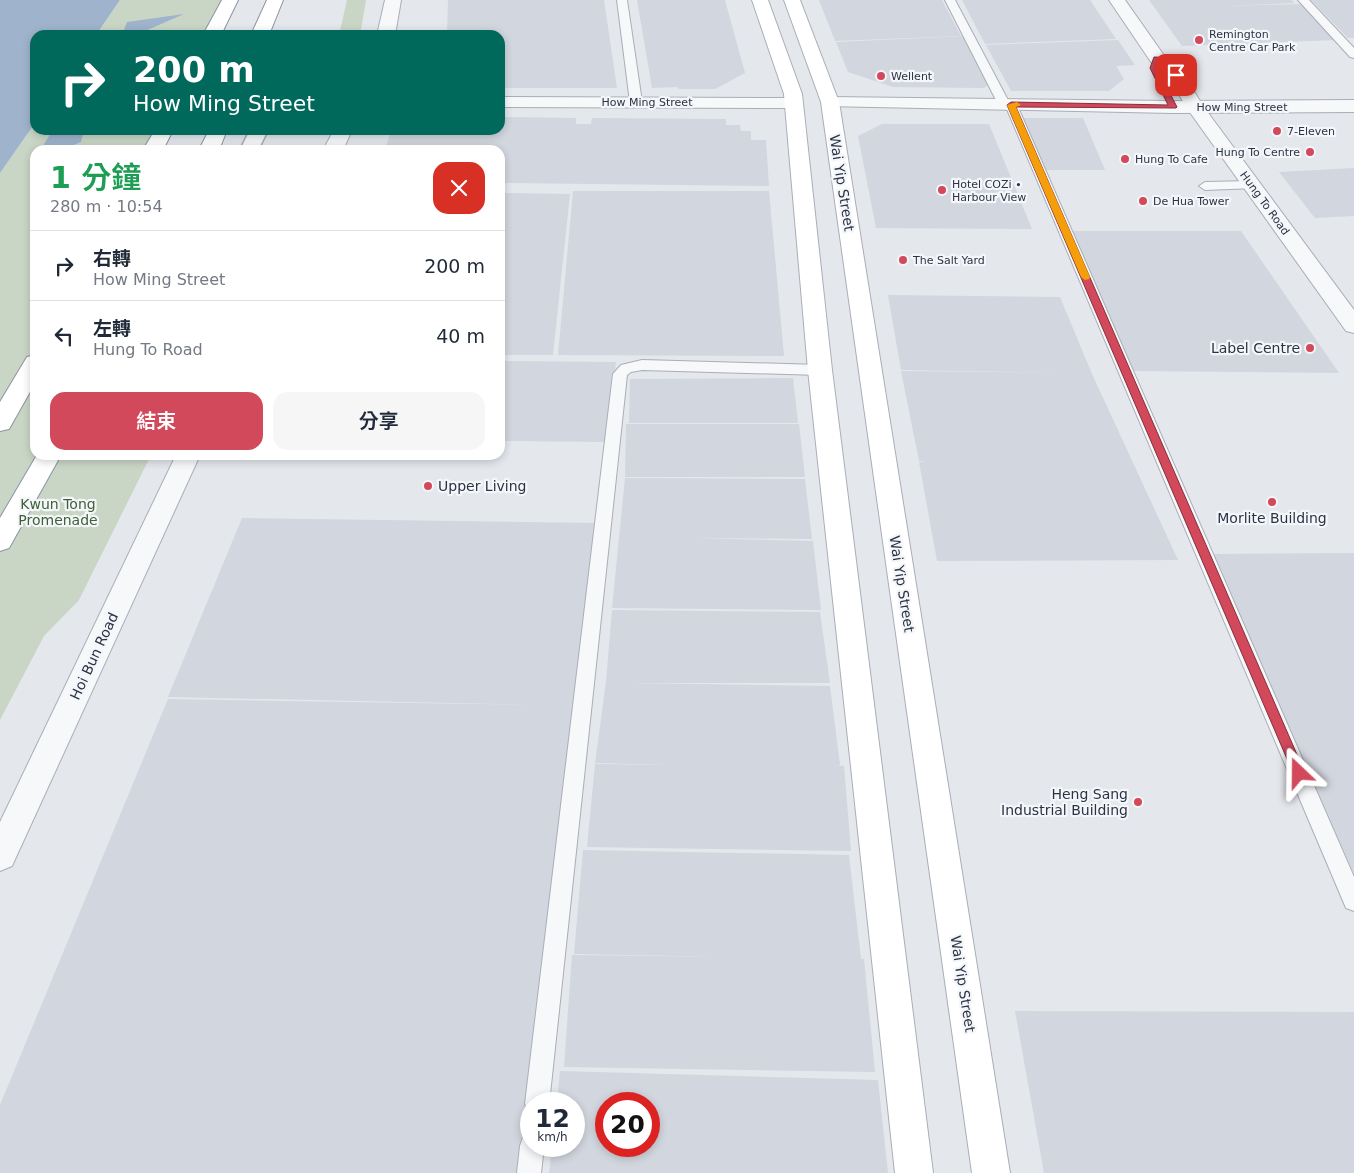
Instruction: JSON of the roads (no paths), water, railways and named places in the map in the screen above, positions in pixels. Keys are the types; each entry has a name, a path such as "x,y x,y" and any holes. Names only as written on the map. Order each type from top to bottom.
{"main road":[{"path":"215,30 230,0"},
{"path":"262,30 275,0"},
{"path":"760,0 788,77 793,102 820,370 914,1173"},
{"name":"Wai Yip Street","path":"792,0 830,102 992,1173"},
{"path":"0,423 30,371"},
{"path":"0,541 46,460"}],"street":[{"path":"387,30 393,0"},
{"name":"Hung To Road","path":"1117,0 1157,58 1172,69 1195,107 1354,326"},
{"name":"Hung To Road","path":"1157,58 1153,68 1173,107"},
{"name":"How Ming Street","path":"505,102 793,102"},
{"name":"How Ming Street","path":"830,102 1173,107 1354,106"},
{"name":"Hoi Bun Road","path":"0,856 186,460"}],"lane":[{"path":"622,0 636,102"},
{"path":"950,0 1008,104 1354,901"},
{"path":"1303,0 1354,54"},
{"path":"1205,186 1252,185"},
{"path":"538,1092 620,374 626,368 642,365 820,370"},
{"path":"529,1173 531,1157"}],"water":[{"path":"0,0 120,0 99,30 30,30 30,130 0,173"},
{"path":"184,14 147,30 124,30 127,22"},
{"path":"50,135 83,135 81,142 74,145 43,145"}],"place":[{"name":"Remington Centre Car Park","path":"1199,40"},
{"name":"Wellent","path":"881,76"},
{"name":"7-Eleven","path":"1277,131"},
{"name":"Hung To Centre","path":"1310,152"},
{"name":"Hung To Cafe","path":"1125,159"},
{"name":"Hotel COZi ∙ Harbour View","path":"942,190"},
{"name":"De Hua Tower","path":"1143,201"},
{"name":"The Salt Yard","path":"903,260"},
{"name":"Label Centre","path":"1310,348"},
{"name":"Upper Living","path":"428,486"},
{"name":"Morlite Building","path":"1272,502"},
{"name":"Heng Sang Industrial Building","path":"1138,802"}],"park label":[{"name":"Kwun Tong Promenade","path":"58,512"}]}
